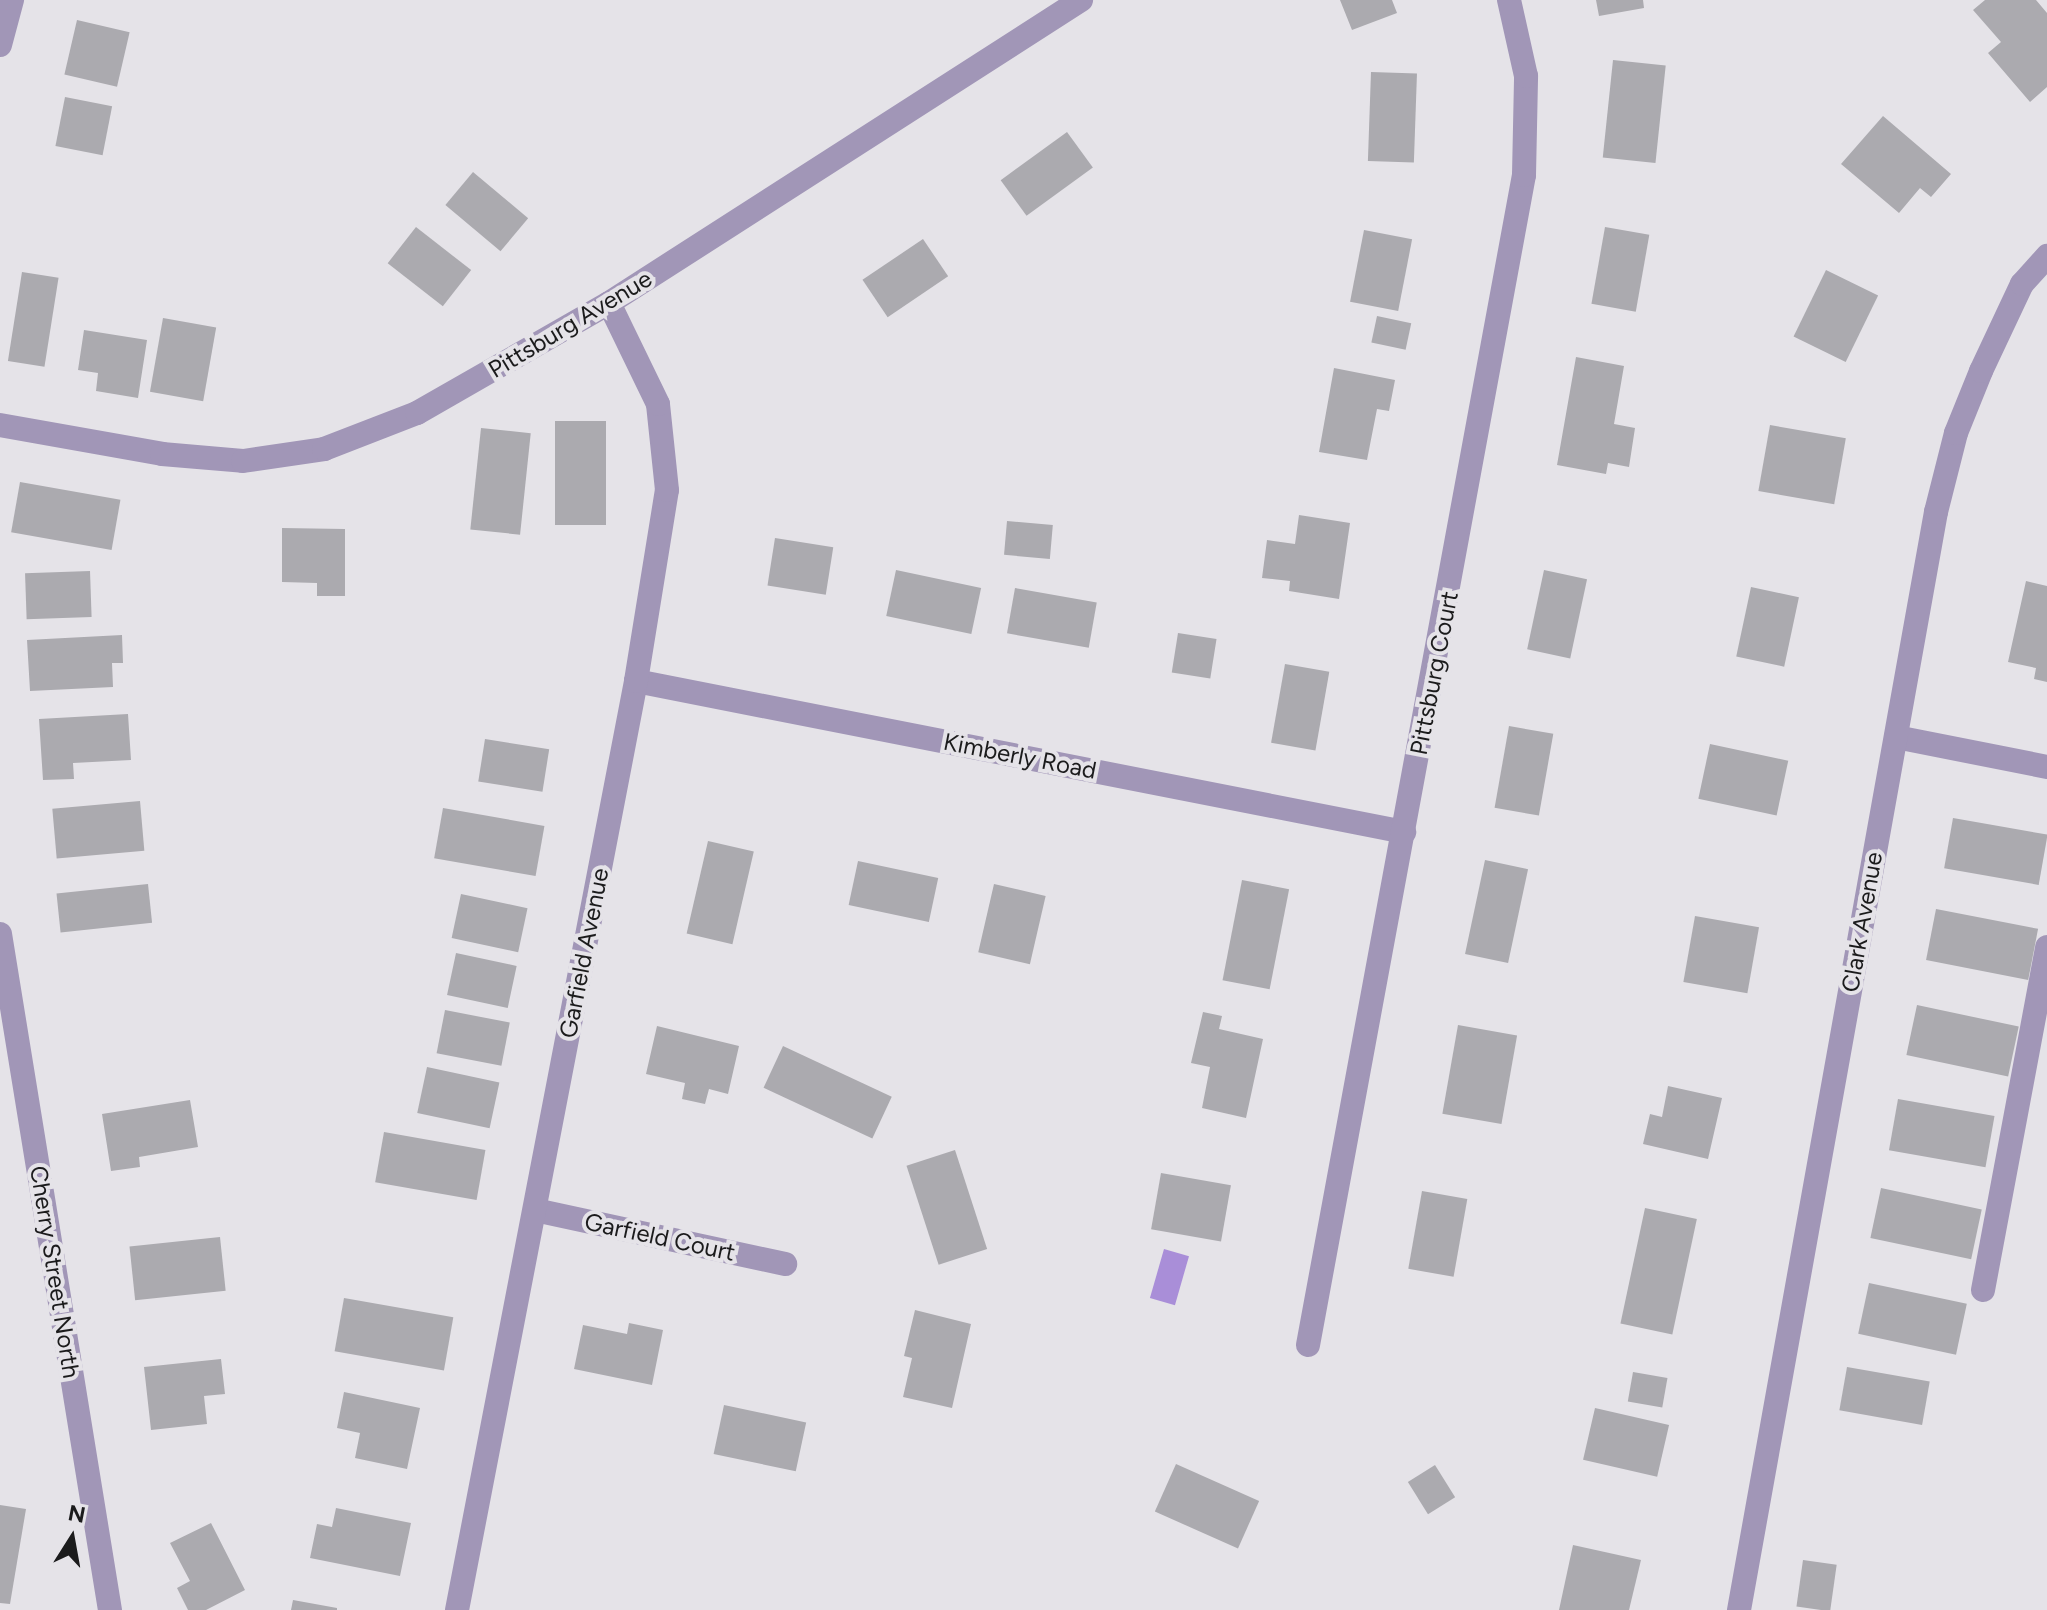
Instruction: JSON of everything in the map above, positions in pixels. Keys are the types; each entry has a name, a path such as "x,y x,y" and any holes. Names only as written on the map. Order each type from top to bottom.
{"street":[{"path":"0,45 12,0"},
{"name":"Pittsburg Avenue","path":"0,425 162,454 276,459 324,449 417,413 609,303 1081,0"},
{"name":"Pittsburg Court","path":"1308,1345 1524,175 1526,76 1509,0"},
{"name":"Clark Avenue","path":"1739,1610 1936,512 1956,433 2022,284 2047,256"},
{"name":"Garfield Avenue","path":"457,1610 636,681 667,490 658,404 609,303"},
{"name":"Kimberly Road","path":"636,681 1404,832"},
{"path":"1896,737 2047,767"},
{"name":"Cherry Street North","path":"0,934 110,1610"},
{"path":"1983,1290 2047,947"},
{"name":"Garfield Court","path":"535,1210 785,1264"}],"shaded area":[{"path":"1164,1249 1189,1256 1175,1305 1150,1298"}],"building":[{"path":"1340,0 1392,0 1397,13 1352,30"},
{"path":"1596,0 1643,0 1644,8 1599,16"},
{"path":"1985,0 2036,0 2047,13 2047,87 2030,102 1988,53 2001,42 1973,10"},
{"path":"77,20 130,32 117,87 64,75"},
{"path":"1613,60 1666,66 1655,163 1603,157"},
{"path":"1371,72 1417,74 1414,163 1368,161"},
{"path":"65,97 112,106 103,155 55,146"},
{"path":"1883,116 1951,174 1931,197 1920,188 1899,213 1841,164"},
{"path":"1067,132 1093,168 1027,216 1001,180"},
{"path":"473,172 528,218 501,251 445,205"},
{"path":"416,227 471,270 443,306 388,263"},
{"path":"1605,227 1649,235 1636,312 1591,304"},
{"path":"1364,230 1412,239 1398,311 1350,302"},
{"path":"923,239 948,276 888,317 862,280"},
{"path":"1826,270 1878,295 1846,362 1794,337"},
{"path":"22,272 59,278 44,367 8,361"},
{"path":"1377,316 1411,323 1406,350 1371,342"},
{"path":"163,318 216,327 203,401 150,392"},
{"path":"84,330 147,340 138,398 96,391 98,373 78,370"},
{"path":"1576,357 1624,366 1614,424 1635,428 1629,467 1608,463 1606,474 1557,465"},
{"path":"1334,368 1395,380 1389,411 1377,409 1367,460 1319,452"},
{"path":"555,421 606,421 606,525 555,525"},
{"path":"1770,425 1846,438 1834,504 1758,491"},
{"path":"481,428 531,433 520,535 470,529"},
{"path":"20,482 120,500 112,550 11,532"},
{"path":"1299,515 1350,523 1339,599 1289,591 1290,581 1262,578 1267,540 1295,544"},
{"path":"1007,521 1053,525 1050,559 1004,555"},
{"path":"282,528 345,529 345,596 317,596 317,583 282,582"},
{"path":"775,538 833,547 826,595 767,585"},
{"path":"896,570 981,588 971,634 886,616"},
{"path":"1544,570 1587,579 1570,658 1527,649"},
{"path":"90,571 92,617 27,619 25,573"},
{"path":"2026,581 2047,586 2047,682 2034,679 2036,668 2008,662"},
{"path":"1751,587 1799,597 1784,667 1736,656"},
{"path":"1015,588 1097,602 1089,648 1007,633"},
{"path":"1178,633 1217,639 1210,679 1172,673"},
{"path":"122,635 123,663 112,663 113,687 30,691 27,640"},
{"path":"1285,664 1329,672 1315,751 1271,743"},
{"path":"128,714 131,760 73,763 74,779 43,780 39,719"},
{"path":"1509,726 1553,734 1539,816 1495,808"},
{"path":"485,739 549,749 542,792 478,781"},
{"path":"1710,744 1788,761 1777,815 1698,799"},
{"path":"140,801 144,851 57,858 52,809"},
{"path":"443,808 544,826 536,876 434,858"},
{"path":"1953,818 2047,835 2039,885 1944,868"},
{"path":"708,841 754,852 732,944 687,934"},
{"path":"1485,860 1528,869 1508,963 1465,954"},
{"path":"858,861 938,878 929,922 849,905"},
{"path":"1242,880 1289,889 1270,989 1223,980"},
{"path":"148,884 152,923 61,932 57,894"},
{"path":"994,884 1046,896 1030,964 978,952"},
{"path":"461,894 528,908 518,952 452,938"},
{"path":"1936,909 2038,929 2028,980 1926,960"},
{"path":"1695,916 1759,927 1747,993 1683,982"},
{"path":"456,953 517,966 508,1008 447,995"},
{"path":"1917,1005 2019,1027 2008,1077 1906,1055"},
{"path":"445,1010 510,1023 501,1066 437,1053"},
{"path":"1203,1012 1222,1016 1219,1029 1263,1039 1246,1118 1202,1108 1210,1067 1191,1063"},
{"path":"1458,1025 1517,1035 1501,1124 1442,1114"},
{"path":"657,1026 739,1046 728,1094 709,1089 705,1104 682,1099 685,1083 646,1074"},
{"path":"783,1046 892,1097 872,1138 764,1088"},
{"path":"427,1067 499,1082 490,1128 417,1113"},
{"path":"1668,1086 1722,1098 1708,1159 1643,1144 1650,1114 1662,1117"},
{"path":"1898,1099 1995,1116 1985,1167 1889,1150"},
{"path":"190,1100 198,1147 139,1157 140,1167 111,1171 102,1114"},
{"path":"384,1132 485,1150 477,1200 375,1182"},
{"path":"955,1150 987,1249 939,1265 906,1166"},
{"path":"1161,1173 1231,1185 1221,1241 1151,1229"},
{"path":"1881,1188 1982,1209 1971,1259 1870,1238"},
{"path":"1422,1191 1467,1199 1454,1277 1408,1269"},
{"path":"1645,1208 1697,1219 1672,1334 1620,1323"},
{"path":"220,1237 226,1291 135,1300 129,1247"},
{"path":"1869,1283 1967,1304 1956,1355 1858,1334"},
{"path":"344,1298 453,1317 444,1370 335,1351"},
{"path":"915,1310 971,1324 952,1408 903,1397 912,1358 904,1356"},
{"path":"629,1323 663,1330 652,1385 574,1369 583,1325 627,1334"},
{"path":"221,1359 225,1394 204,1396 207,1424 151,1430 144,1367"},
{"path":"1847,1367 1930,1382 1922,1425 1839,1410"},
{"path":"1633,1372 1667,1378 1662,1408 1628,1402"},
{"path":"344,1392 420,1408 407,1469 355,1458 360,1433 337,1428"},
{"path":"724,1405 806,1422 796,1471 714,1454"},
{"path":"1595,1408 1669,1425 1657,1477 1583,1460"},
{"path":"1176,1464 1259,1501 1238,1549 1155,1512"},
{"path":"1435,1465 1455,1497 1428,1514 1408,1482"},
{"path":"0,1505 26,1509 10,1604 0,1603"},
{"path":"336,1508 411,1523 400,1576 310,1558 317,1524 332,1527"},
{"path":"211,1523 245,1590 206,1610 188,1610 177,1588 190,1581 170,1543"},
{"path":"1573,1545 1641,1560 1629,1610 1559,1610"},
{"path":"1803,1560 1837,1565 1830,1610 1796,1607"},
{"path":"293,1600 337,1608 337,1610 291,1610"}]}
